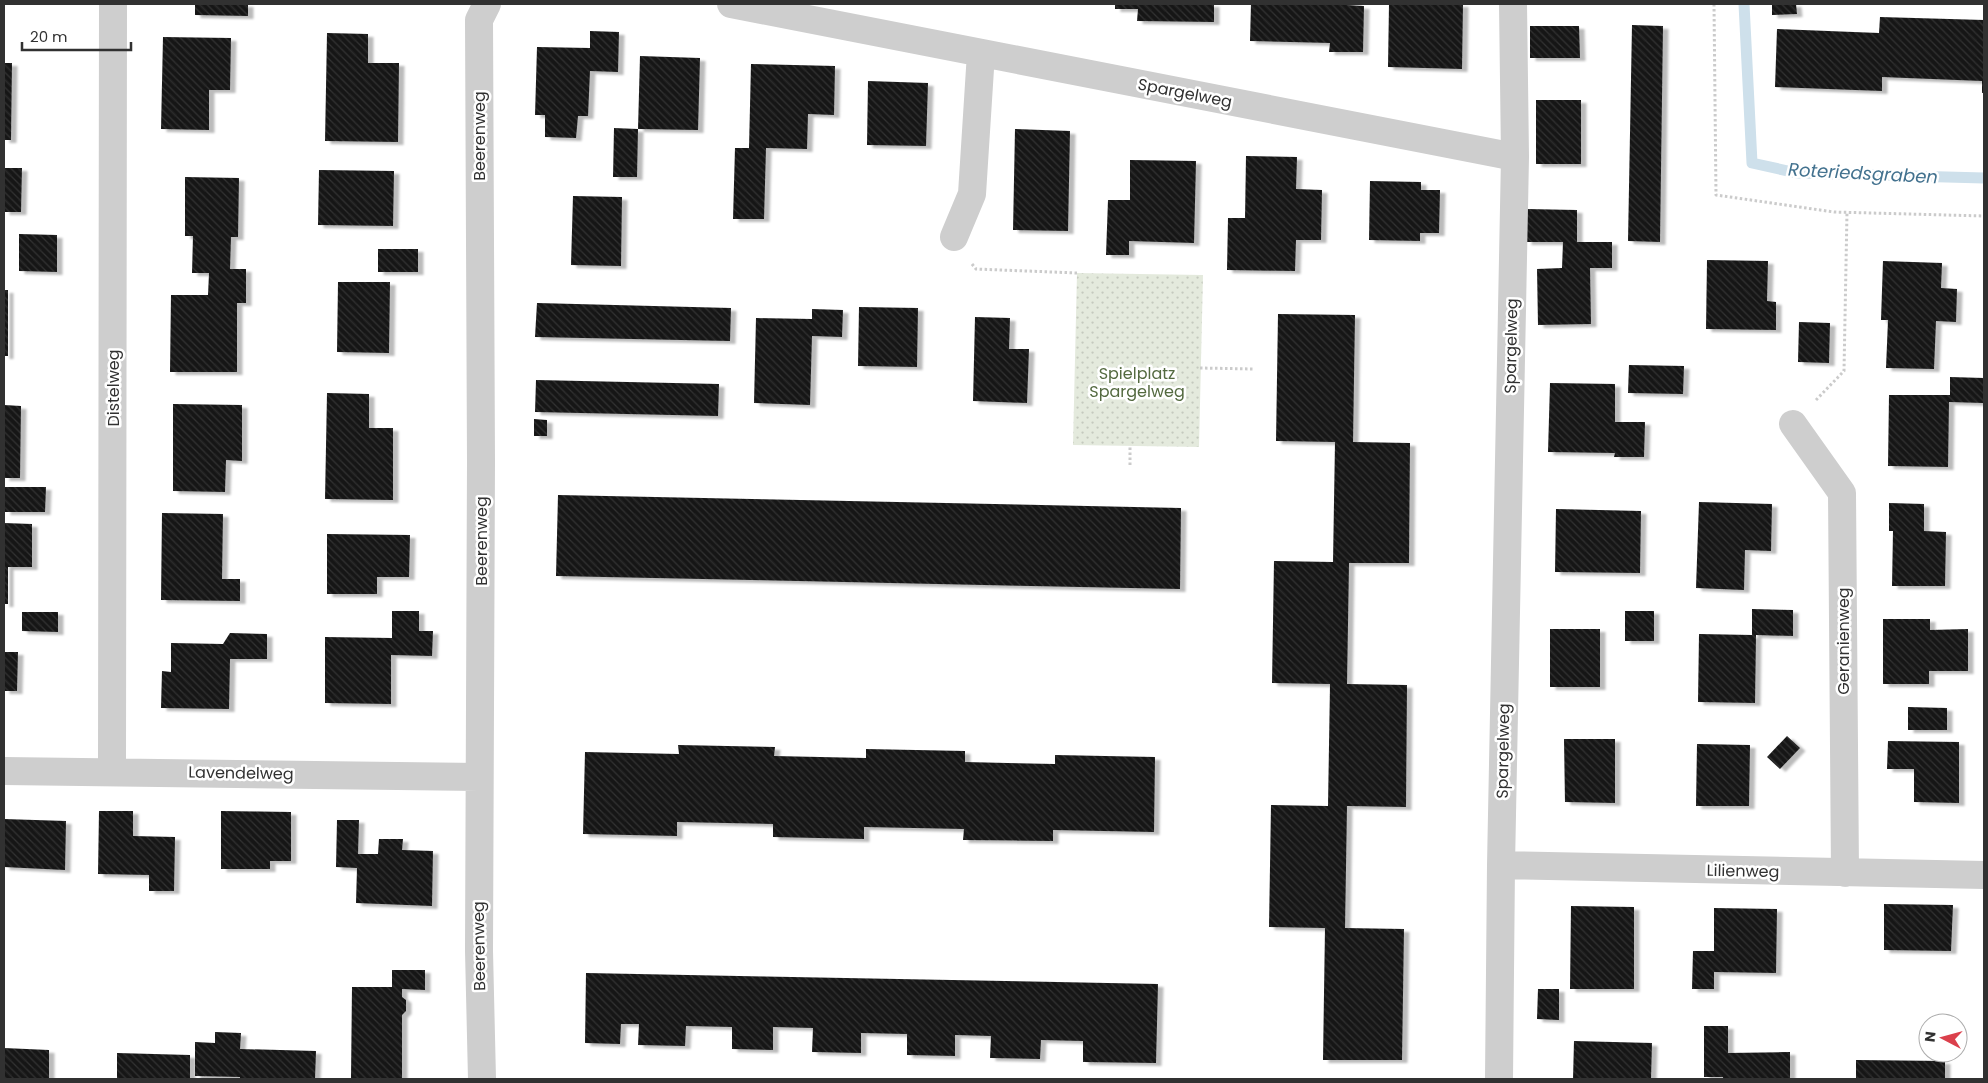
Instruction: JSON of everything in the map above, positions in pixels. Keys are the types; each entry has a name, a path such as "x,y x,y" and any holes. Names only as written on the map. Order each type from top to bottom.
{"street":[{"name":"Distelweg","path":"112,771 113,4"},
{"name":"Beerenweg","path":"482,1079 479,951 481,472 479,20 487,4"},
{"name":"Spargelweg","path":"731,4 1515,157 1501,865 1499,1079"},
{"path":"1513,4 1515,157"},
{"path":"954,237 972,194 981,53"},
{"name":"Geranienweg","path":"1793,424 1842,493 1845,873"},
{"name":"Lavendelweg","path":"4,772 112,771 479,777"},
{"name":"Lilienweg","path":"1501,865 1984,875"}],"path":[{"path":"1714,4 1716,195 1834,212 1984,216"},
{"path":"1793,424 1844,371 1847,212"},
{"path":"954,237 976,269 1077,272"},
{"path":"1200,368 1254,369"},
{"path":"1130,446 1130,465"}],"green space":[{"name":"Spielplatz Spargelweg","path":"1077,273 1203,275 1199,447 1073,445"}],"building":[{"path":"195,4 248,4 248,16 195,15"},
{"path":"1115,4 1214,4 1214,22 1137,21 1138,9 1115,9"},
{"path":"1251,4 1364,6 1363,52 1329,52 1330,43 1250,41"},
{"path":"1389,4 1463,4 1462,69 1388,67"},
{"path":"1772,4 1796,4 1797,14 1772,15"},
{"path":"1880,17 1984,20 1984,93 1982,93 1982,81 1882,77 1882,91 1775,87 1777,29 1879,33"},
{"path":"1632,25 1663,26 1660,242 1628,241"},
{"path":"1530,26 1579,26 1580,58 1530,58"},
{"path":"590,31 619,32 618,72 590,71 588,116 578,116 576,138 545,137 545,115 535,115 537,47 590,48"},
{"path":"327,33 368,34 368,63 399,63 398,142 325,141"},
{"path":"163,37 231,38 230,90 209,90 209,130 161,129"},
{"path":"640,56 700,58 698,130 638,129"},
{"path":"4,63 12,63 11,140 4,140"},
{"path":"751,64 835,66 834,115 808,114 807,149 766,148 764,219 733,219 735,148 749,148"},
{"path":"868,81 928,83 926,146 867,145"},
{"path":"1536,100 1581,100 1581,164 1536,164"},
{"path":"614,128 638,129 637,177 613,177"},
{"path":"1015,129 1070,131 1068,231 1013,230"},
{"path":"1246,156 1297,157 1296,189 1322,190 1321,240 1296,240 1295,271 1227,270 1228,218 1245,218"},
{"path":"1130,160 1196,161 1194,243 1129,241 1129,255 1106,255 1108,200 1130,200"},
{"path":"4,168 22,168 21,212 4,212"},
{"path":"319,170 394,171 393,226 318,225"},
{"path":"185,177 239,178 238,237 231,237 230,269 246,269 246,303 237,303 237,372 170,372 171,295 208,295 209,273 192,273 193,236 185,236"},
{"path":"1370,181 1421,182 1421,190 1440,190 1439,233 1420,233 1420,241 1369,240"},
{"path":"573,196 622,197 621,266 571,265"},
{"path":"1527,209 1577,210 1577,242 1612,242 1612,268 1590,268 1591,324 1538,325 1537,269 1562,268 1563,242 1526,242"},
{"path":"19,234 57,235 57,272 19,271"},
{"path":"378,249 418,249 418,272 378,272"},
{"path":"1707,260 1768,261 1767,301 1776,302 1776,330 1706,329"},
{"path":"1883,261 1942,263 1941,288 1957,289 1956,322 1936,321 1934,369 1886,368 1888,320 1881,320"},
{"path":"338,282 390,282 389,353 337,352"},
{"path":"4,290 8,290 8,356 4,356"},
{"path":"537,303 731,308 730,341 535,337"},
{"path":"859,307 918,308 917,367 858,366"},
{"path":"812,309 843,310 842,337 812,336 810,405 754,403 756,318 812,319"},
{"path":"1278,314 1355,315 1353,442 1410,443 1409,563 1349,563 1347,684 1407,685 1406,807 1347,806 1345,928 1404,929 1402,1060 1323,1060 1325,928 1269,927 1271,805 1328,806 1330,684 1272,683 1274,561 1333,562 1335,442 1276,441"},
{"path":"975,317 1010,318 1009,349 1029,349 1027,403 973,401"},
{"path":"1799,322 1830,323 1829,363 1798,362"},
{"path":"1629,365 1684,366 1683,394 1628,393"},
{"path":"1950,377 1984,378 1983,403 1949,402 1948,467 1888,466 1889,395 1950,395"},
{"path":"536,380 719,384 718,416 535,412"},
{"path":"1550,383 1615,384 1615,422 1645,422 1644,457 1614,457 1615,453 1548,452"},
{"path":"327,393 369,394 369,428 393,428 393,500 325,499"},
{"path":"173,404 242,405 242,461 226,460 225,492 173,491"},
{"path":"4,405 21,406 20,478 4,478"},
{"path":"534,419 547,420 547,436 534,436"},
{"path":"5,487 46,487 45,512 5,512"},
{"path":"558,495 1181,508 1180,589 556,576"},
{"path":"1699,502 1772,504 1771,551 1745,550 1744,590 1696,588"},
{"path":"1889,503 1924,504 1924,531 1946,532 1945,586 1892,586 1893,531 1889,531"},
{"path":"1556,509 1641,511 1640,573 1555,572"},
{"path":"162,513 223,514 222,579 240,579 240,601 161,600"},
{"path":"4,523 32,524 32,567 8,567 8,604 4,604"},
{"path":"327,534 410,535 409,577 377,577 377,594 327,594"},
{"path":"1752,609 1793,610 1793,636 1756,635 1755,703 1698,702 1699,634 1752,635"},
{"path":"392,611 419,611 419,631 433,631 432,656 391,655 391,704 325,703 325,637 392,638"},
{"path":"1625,611 1654,611 1654,641 1625,641"},
{"path":"22,612 58,612 58,632 22,631"},
{"path":"1883,619 1930,619 1930,630 1968,629 1968,671 1929,671 1929,684 1883,684"},
{"path":"1550,629 1600,629 1600,687 1550,687"},
{"path":"230,633 267,634 267,659 230,659 229,709 161,708 162,671 171,672 171,643 223,644"},
{"path":"4,652 18,652 17,691 4,691"},
{"path":"1908,707 1947,708 1947,730 1908,730"},
{"path":"1787,736 1800,748 1780,769 1767,757"},
{"path":"1564,739 1615,739 1615,803 1565,802"},
{"path":"1888,741 1959,742 1959,803 1914,802 1914,769 1887,769"},
{"path":"1697,744 1750,745 1749,806 1696,806"},
{"path":"678,745 775,747 774,756 866,758 866,749 965,751 965,762 1055,764 1055,755 1155,757 1154,832 1053,830 1053,841 963,840 964,829 864,827 864,839 773,837 773,824 677,822 677,836 583,834 585,752 679,754"},
{"path":"99,811 133,811 133,836 175,837 174,891 149,891 149,875 98,874"},
{"path":"221,811 291,812 291,861 270,861 270,869 221,869"},
{"path":"4,819 66,821 65,870 4,867"},
{"path":"337,820 359,820 358,854 378,854 379,839 403,839 402,850 433,851 432,906 356,903 357,868 336,867"},
{"path":"1884,904 1953,905 1951,951 1884,950"},
{"path":"1571,906 1634,907 1634,989 1570,989"},
{"path":"1714,908 1777,909 1776,973 1714,972 1714,989 1692,989 1693,951 1714,951"},
{"path":"392,970 425,970 425,990 402,989 402,997 406,1000 406,1011 402,1015 402,1079 351,1079 352,987 392,987"},
{"path":"586,973 1158,984 1156,1063 1083,1062 1083,1041 1041,1040 1040,1059 990,1058 991,1036 955,1035 955,1056 907,1055 907,1034 861,1033 861,1053 812,1052 813,1028 773,1027 773,1050 732,1049 732,1027 686,1026 685,1046 638,1045 639,1024 621,1024 620,1044 585,1043"},
{"path":"1538,989 1559,989 1559,1020 1537,1019"},
{"path":"1704,1026 1728,1026 1728,1053 1790,1052 1790,1079 1723,1079 1723,1077 1704,1077"},
{"path":"215,1032 241,1033 240,1049 316,1051 315,1079 240,1079 240,1077 195,1076 195,1042 215,1043"},
{"path":"1574,1041 1652,1043 1651,1079 1573,1079"},
{"path":"4,1048 49,1050 49,1079 4,1079"},
{"path":"117,1053 190,1055 190,1079 117,1079"},
{"path":"1856,1060 1945,1063 1945,1079 1856,1079"}],"waterway":[{"name":"Roteriedsgraben","path":"1744,4 1752,163 1797,173 1984,178"}]}
